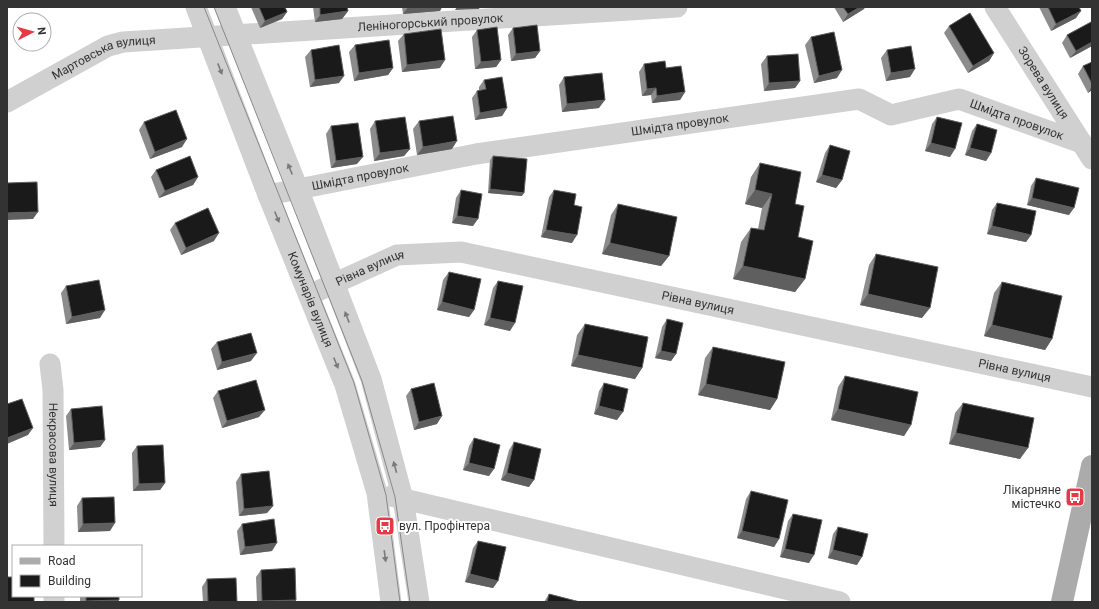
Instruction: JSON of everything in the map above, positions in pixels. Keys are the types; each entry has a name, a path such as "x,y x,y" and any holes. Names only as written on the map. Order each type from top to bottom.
{"main road":[{"path":"1062,602 1092,466"}],"street":[{"name":"Комунарів вулиця","path":"196,7 268,195 345,385 376,493 391,602"},
{"path":"225,7 298,189 371,379 403,499 419,602"},
{"name":"Леніногорський провулок","path":"208,38 677,7"},
{"name":"Зорева вулиця","path":"996,7 1087,151"},
{"name":"Мартовська вулиця","path":"7,102 108,46 123,42 208,38"},
{"name":"Шмідта провулок","path":"268,195 476,154 859,99 890,116 959,99 1087,151"},
{"name":"Рівна вулиця","path":"309,295 334,285 397,255 461,252 1092,387"},
{"name":"Некрасова вулиця","path":"50,364 53,390 54,545"},
{"path":"376,493 840,602"}],"building":[{"path":"259,7 285,7 287,12 265,21"},
{"path":"320,7 347,7 348,11 320,15"},
{"path":"843,7 860,7 848,14"},
{"path":"1048,7 1079,7 1081,11 1056,24"},
{"path":"970,13 994,53 973,66 949,26"},
{"path":"1091,22 1092,42 1076,51 1067,35"},
{"path":"537,25 540,51 516,54 513,28"},
{"path":"497,27 501,60 481,62 477,30"},
{"path":"441,29 445,60 407,65 404,34"},
{"path":"834,32 842,70 819,76 811,37"},
{"path":"389,40 393,68 359,73 355,45"},
{"path":"339,45 344,76 315,80 311,50"},
{"path":"911,46 915,69 891,73 887,50"},
{"path":"798,54 800,81 769,83 767,56"},
{"path":"665,61 666,68 681,66 685,92 657,96 656,88 647,89 644,64"},
{"path":"1092,62 1092,84 1083,66"},
{"path":"602,73 605,100 567,104 564,77"},
{"path":"502,77 507,108 480,113 477,91 486,89 484,80"},
{"path":"176,110 187,139 155,152 144,122"},
{"path":"453,116 457,141 423,147 419,121"},
{"path":"405,117 410,149 380,153 375,121"},
{"path":"937,117 962,123 955,149 931,143"},
{"path":"358,123 363,157 336,161 331,126"},
{"path":"977,124 997,130 991,153 970,148"},
{"path":"830,145 850,151 842,180 822,175"},
{"path":"190,156 198,177 165,191 156,170"},
{"path":"493,156 527,159 524,193 490,189"},
{"path":"760,163 801,172 795,204 804,206 798,237 813,241 805,279 743,266 751,228 764,230 772,194 755,190"},
{"path":"1036,178 1079,188 1074,208 1032,198"},
{"path":"37,182 38,212 7,213 7,183"},
{"path":"461,190 482,194 478,219 457,216"},
{"path":"554,190 576,194 574,205 582,207 577,235 546,230"},
{"path":"997,203 1036,211 1031,235 992,226"},
{"path":"618,204 677,217 669,256 610,243"},
{"path":"208,208 219,233 186,248 175,223"},
{"path":"876,254 938,267 930,308 868,294"},
{"path":"449,272 481,279 474,310 442,302"},
{"path":"99,280 105,310 72,317 66,286"},
{"path":"498,281 523,286 515,323 490,318"},
{"path":"1002,282 1062,296 1052,339 992,325"},
{"path":"667,319 683,323 676,354 661,351"},
{"path":"585,324 648,337 642,368 578,355"},
{"path":"251,333 257,353 222,362 217,342"},
{"path":"713,347 785,362 777,399 706,384"},
{"path":"845,376 918,392 911,425 838,409"},
{"path":"256,380 265,410 227,421 218,391"},
{"path":"434,383 442,416 419,422 411,389"},
{"path":"604,383 628,389 623,412 599,406"},
{"path":"22,399 33,428 7,438 7,404"},
{"path":"963,403 1034,418 1028,448 956,433"},
{"path":"102,406 105,440 74,443 71,409"},
{"path":"474,438 500,445 494,469 469,463"},
{"path":"514,442 541,449 534,480 507,473"},
{"path":"163,445 165,483 139,484 137,446"},
{"path":"269,471 273,506 244,509 241,474"},
{"path":"751,491 788,500 779,539 742,531"},
{"path":"114,497 115,523 83,524 82,498"},
{"path":"793,514 822,520 814,555 785,549"},
{"path":"274,519 277,543 245,547 242,524"},
{"path":"838,527 868,534 862,557 833,550"},
{"path":"478,541 506,547 498,581 470,574"},
{"path":"295,568 296,600 262,601 261,570"},
{"path":"7,577 12,577 12,597 34,597 34,602 7,602"},
{"path":"236,578 237,602 208,602 207,579"},
{"path":"549,594 580,602 547,602"},
{"path":"86,597 119,597 119,600 86,601"}],"tram line":[{"path":"204,7 354,383 386,495 400,602"},
{"path":"214,7 362,381 395,497 410,602"}],"place":[{"name":"Лікарняне містечко","path":"1075,497"},
{"name":"вул. Профінтера","path":"385,526"}]}
